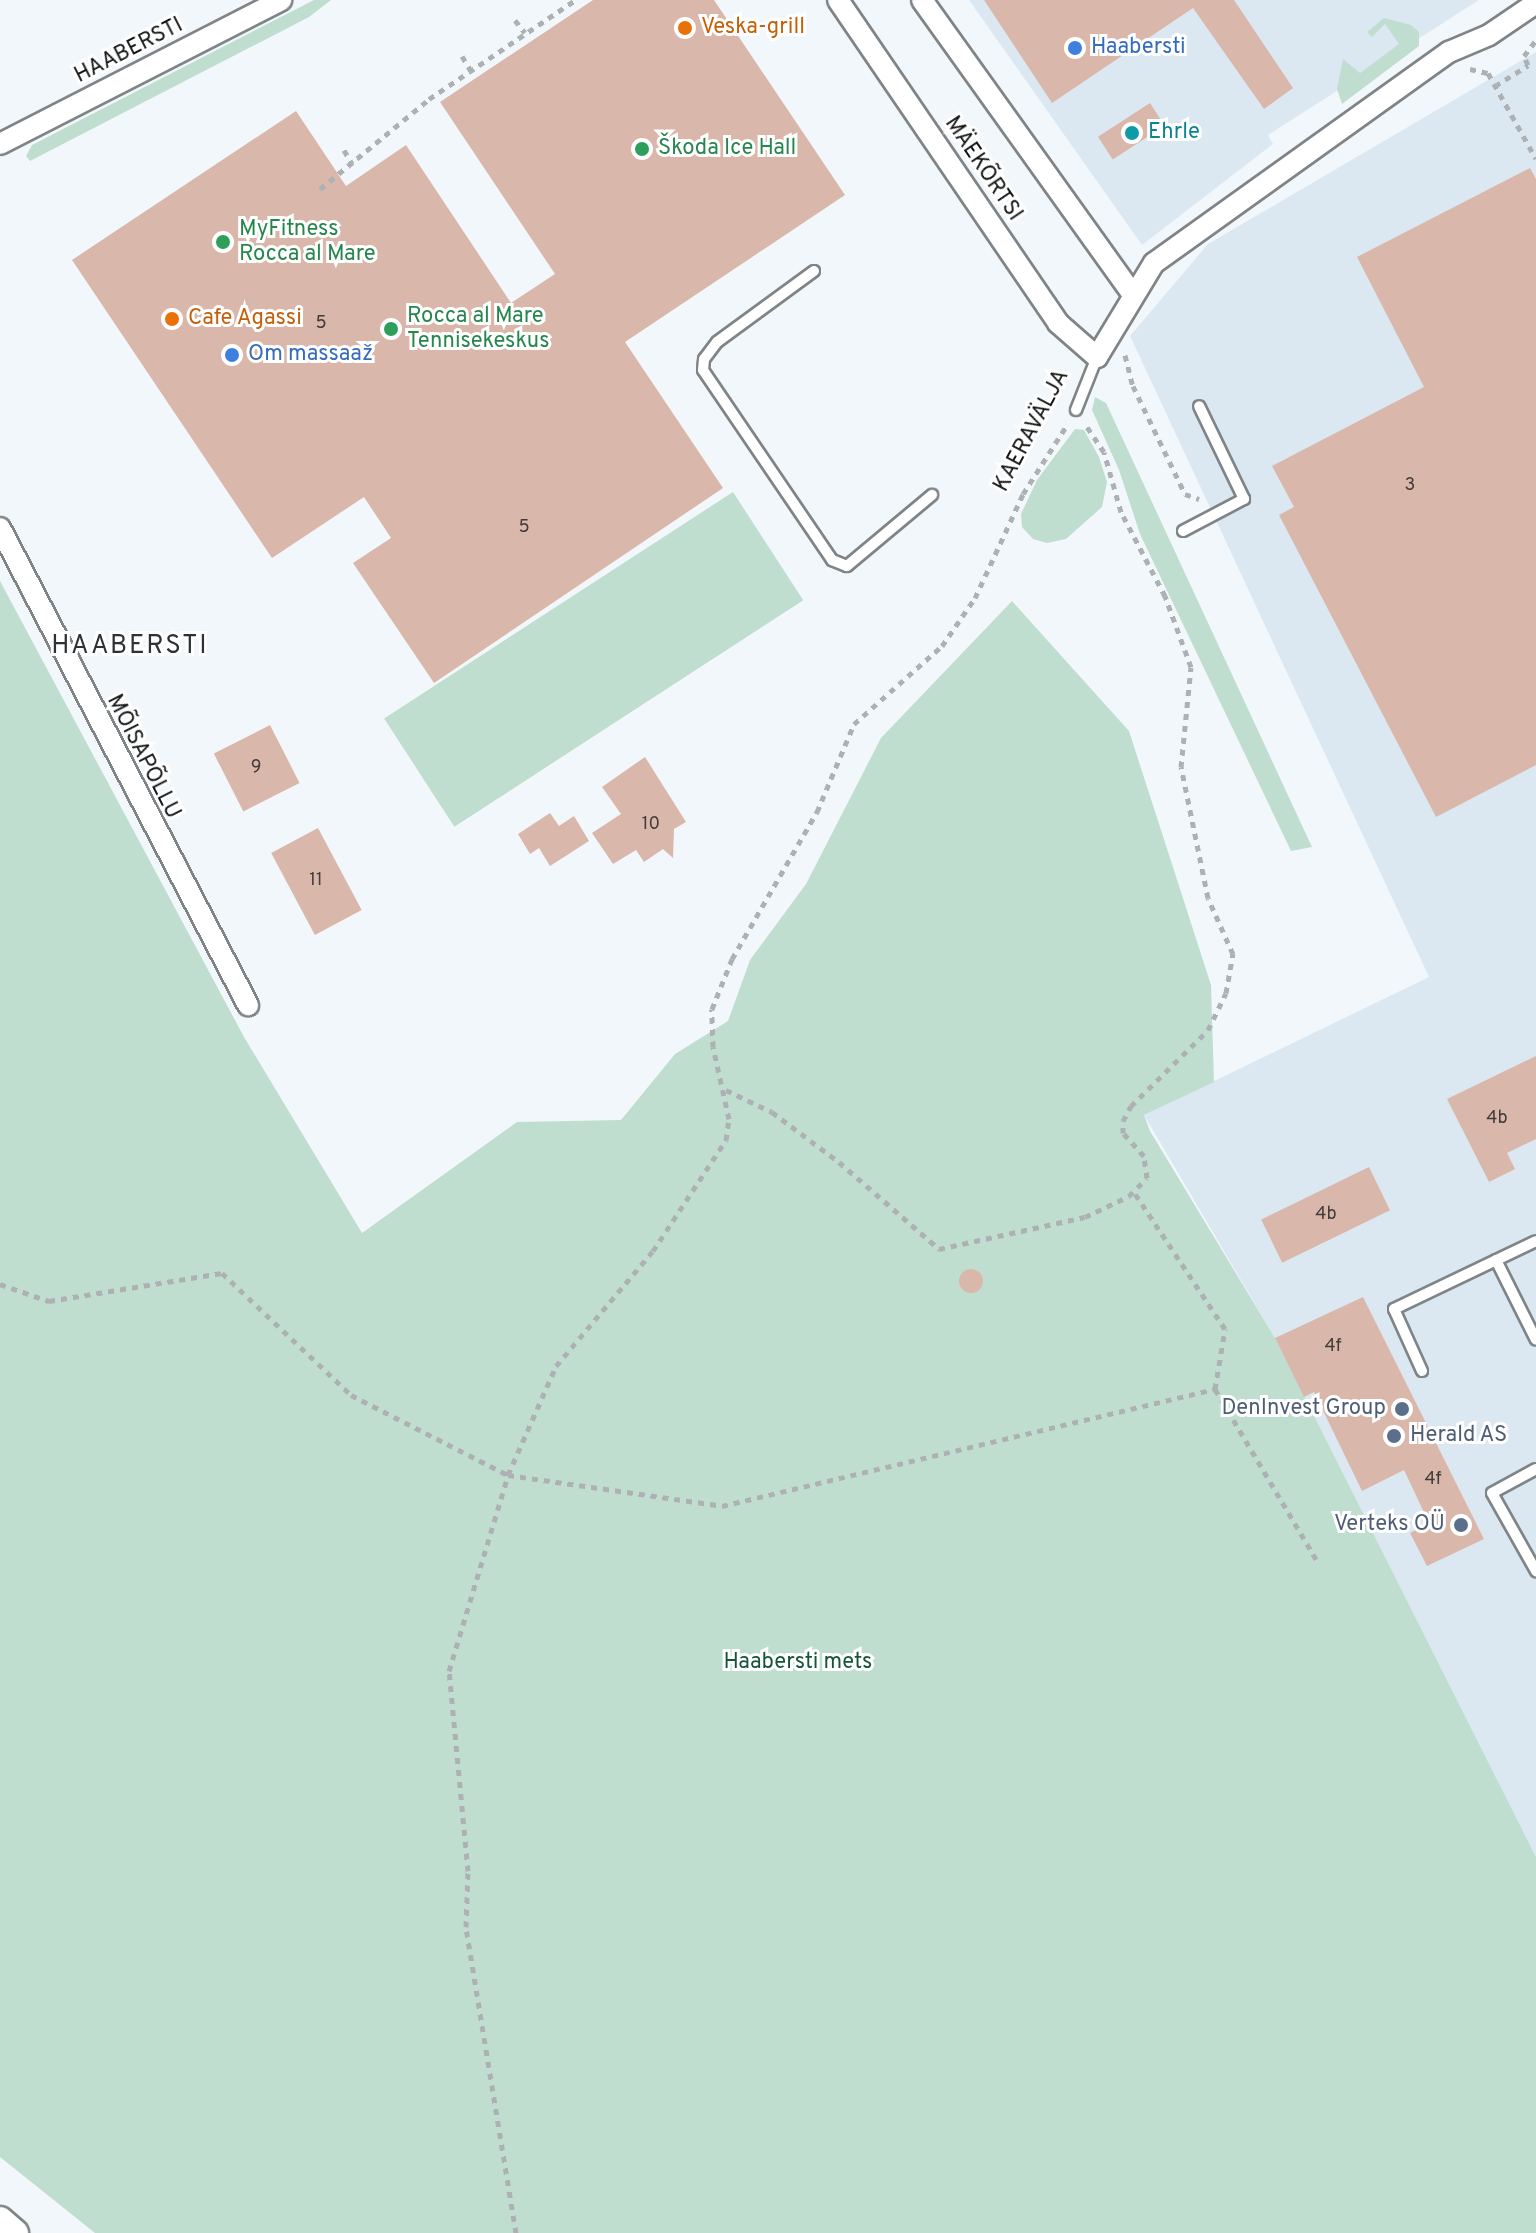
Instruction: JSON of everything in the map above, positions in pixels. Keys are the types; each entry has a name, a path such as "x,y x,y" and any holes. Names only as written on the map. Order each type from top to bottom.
{"street":[{"name":"HAABERSTI","path":"0,144 281,0"},
{"name":"MÄEKÕRTSI","path":"838,0 1058,323 1097,357"},
{"path":"922,0 1132,293"},
{"name":"KAERAVÄLJA","path":"1097,357 1132,293 1154,263 1449,52 1489,35 1536,3"},
{"name":"MÕISAPÕLLU","path":"0,528 248,1005"},
{"path":"0,2220 15,2233"}],"lane":[{"path":"814,271 717,342 703,370 832,560 847,566 932,495"},
{"name":"KAERAVÄLJA","path":"1076,410 1097,357"},
{"path":"1183,531 1244,499 1199,406"},
{"path":"1422,1371 1394,1309 1536,1241"},
{"path":"1496,1260 1536,1340"},
{"path":"1536,1469 1492,1493 1536,1571"}],"path":[{"path":"320,189 471,71 575,0"},
{"path":"515,20 525,33"},
{"path":"1495,86 1528,65 1524,56 1536,40"},
{"path":"462,56 471,71"},
{"path":"1460,73 1483,71 1495,86 1536,159"},
{"path":"344,150 352,164"},
{"path":"1127,347 1124,360 1133,386 1185,494 1199,499"},
{"path":"516,2233 466,1927 468,1871 449,1671 508,1475 556,1366 653,1251 705,1176 726,1140 726,1090 772,1112 839,1162 939,1249 1085,1217 1134,1192 1147,1178 1144,1156 1123,1133 1123,1121 1131,1106 1208,1030 1226,993 1233,954 1208,898 1181,767 1191,667 1165,596 1121,512 1104,452 1076,410"},
{"name":"KAERAVÄLJA","path":"726,1090 713,1047 712,1009 732,959 817,812 854,724 942,646 975,598 1023,494 1076,410"},
{"path":"1134,1192 1225,1329 1215,1389 1316,1559"},
{"path":"0,1284 49,1301 222,1273 351,1395 508,1475 722,1506 1215,1389"}],"shaded area":[{"path":"969,0 1479,0 1268,135 1273,144 1142,245"},
{"path":"1536,52 1536,1857 1275,1338 1144,1115 1429,977 1130,336 1208,244"}],"green space":[{"path":"314,0 331,0 309,17 30,161 26,156 32,145"},
{"path":"1384,18 1411,25 1419,32 1419,46 1342,104 1337,89 1343,59 1360,73 1399,44 1385,24 1372,37 1367,32"},
{"path":"1095,397 1106,403 1312,847 1291,851 1140,534 1119,470 1092,410"},
{"path":"1075,429 1084,430 1099,457 1107,482 1102,507 1066,539 1047,543 1033,539 1022,527 1021,514 1037,480"},
{"path":"733,492 803,600 454,827 384,719"},
{"name":"Haabersti mets","path":"0,581 244,1037 362,1233 517,1122 621,1120 675,1054 728,1021 750,960 806,884 881,738 1012,601 1129,731 1211,985 1214,1082 1144,1115 1150,1131 1275,1338 1536,1857 1536,2233 95,2233 0,2157"}],"building":[{"path":"593,0 714,0 845,195 625,342 723,488 434,683 353,563 391,538 364,497 272,558 72,260 296,111 346,186 406,145 511,303 555,274 440,102"},
{"name":"Haabersti","path":"984,0 1234,0 1293,88 1264,109 1193,8 1052,103"},
{"name":"Ehrle","path":"1150,103 1165,126 1113,159 1098,137"},
{"path":"1530,168 1536,179 1536,765 1436,817 1279,515 1294,507 1272,466 1424,387 1357,257"},
{"path":"270,725 300,783 243,812 214,754"},
{"path":"645,757 686,822 674,829 673,858 663,849 644,862 636,850 613,864 592,833 621,814 602,787"},
{"path":"550,813 559,826 574,816 589,841 550,866 539,848 530,854 518,834"},
{"path":"318,828 362,910 315,935 271,853"},
{"path":"1536,1056 1536,1139 1507,1153 1515,1169 1489,1182 1447,1099"},
{"path":"1369,1167 1390,1210 1282,1263 1261,1220"},
{"path":"971,1269 980,1272 983,1281 980,1290 971,1293 962,1290 959,1281 962,1272"},
{"path":"1363,1297 1484,1539 1427,1566 1410,1533 1429,1523 1404,1470 1362,1491 1314,1392 1304,1397 1275,1338"}],"place":[{"name":"Veska-grill","path":"685,28"},
{"name":"Haabersti","path":"1075,48"},
{"name":"Ehrle","path":"1132,133"},
{"name":"Škoda Ice Hall","path":"642,149"},
{"name":"MyFitness Rocca al Mare","path":"223,242"},
{"name":"Cafe Agassi","path":"172,319"},
{"name":"Rocca al Mare Tennisekeskus","path":"391,329"},
{"name":"Om massaaž","path":"232,355"},
{"name":"DenInvest Group","path":"1402,1409"},
{"name":"Herald AS","path":"1394,1436"},
{"name":"Verteks OÜ","path":"1461,1525"}],"district":[{"name":"HAABERSTI","path":"130,647"}]}
